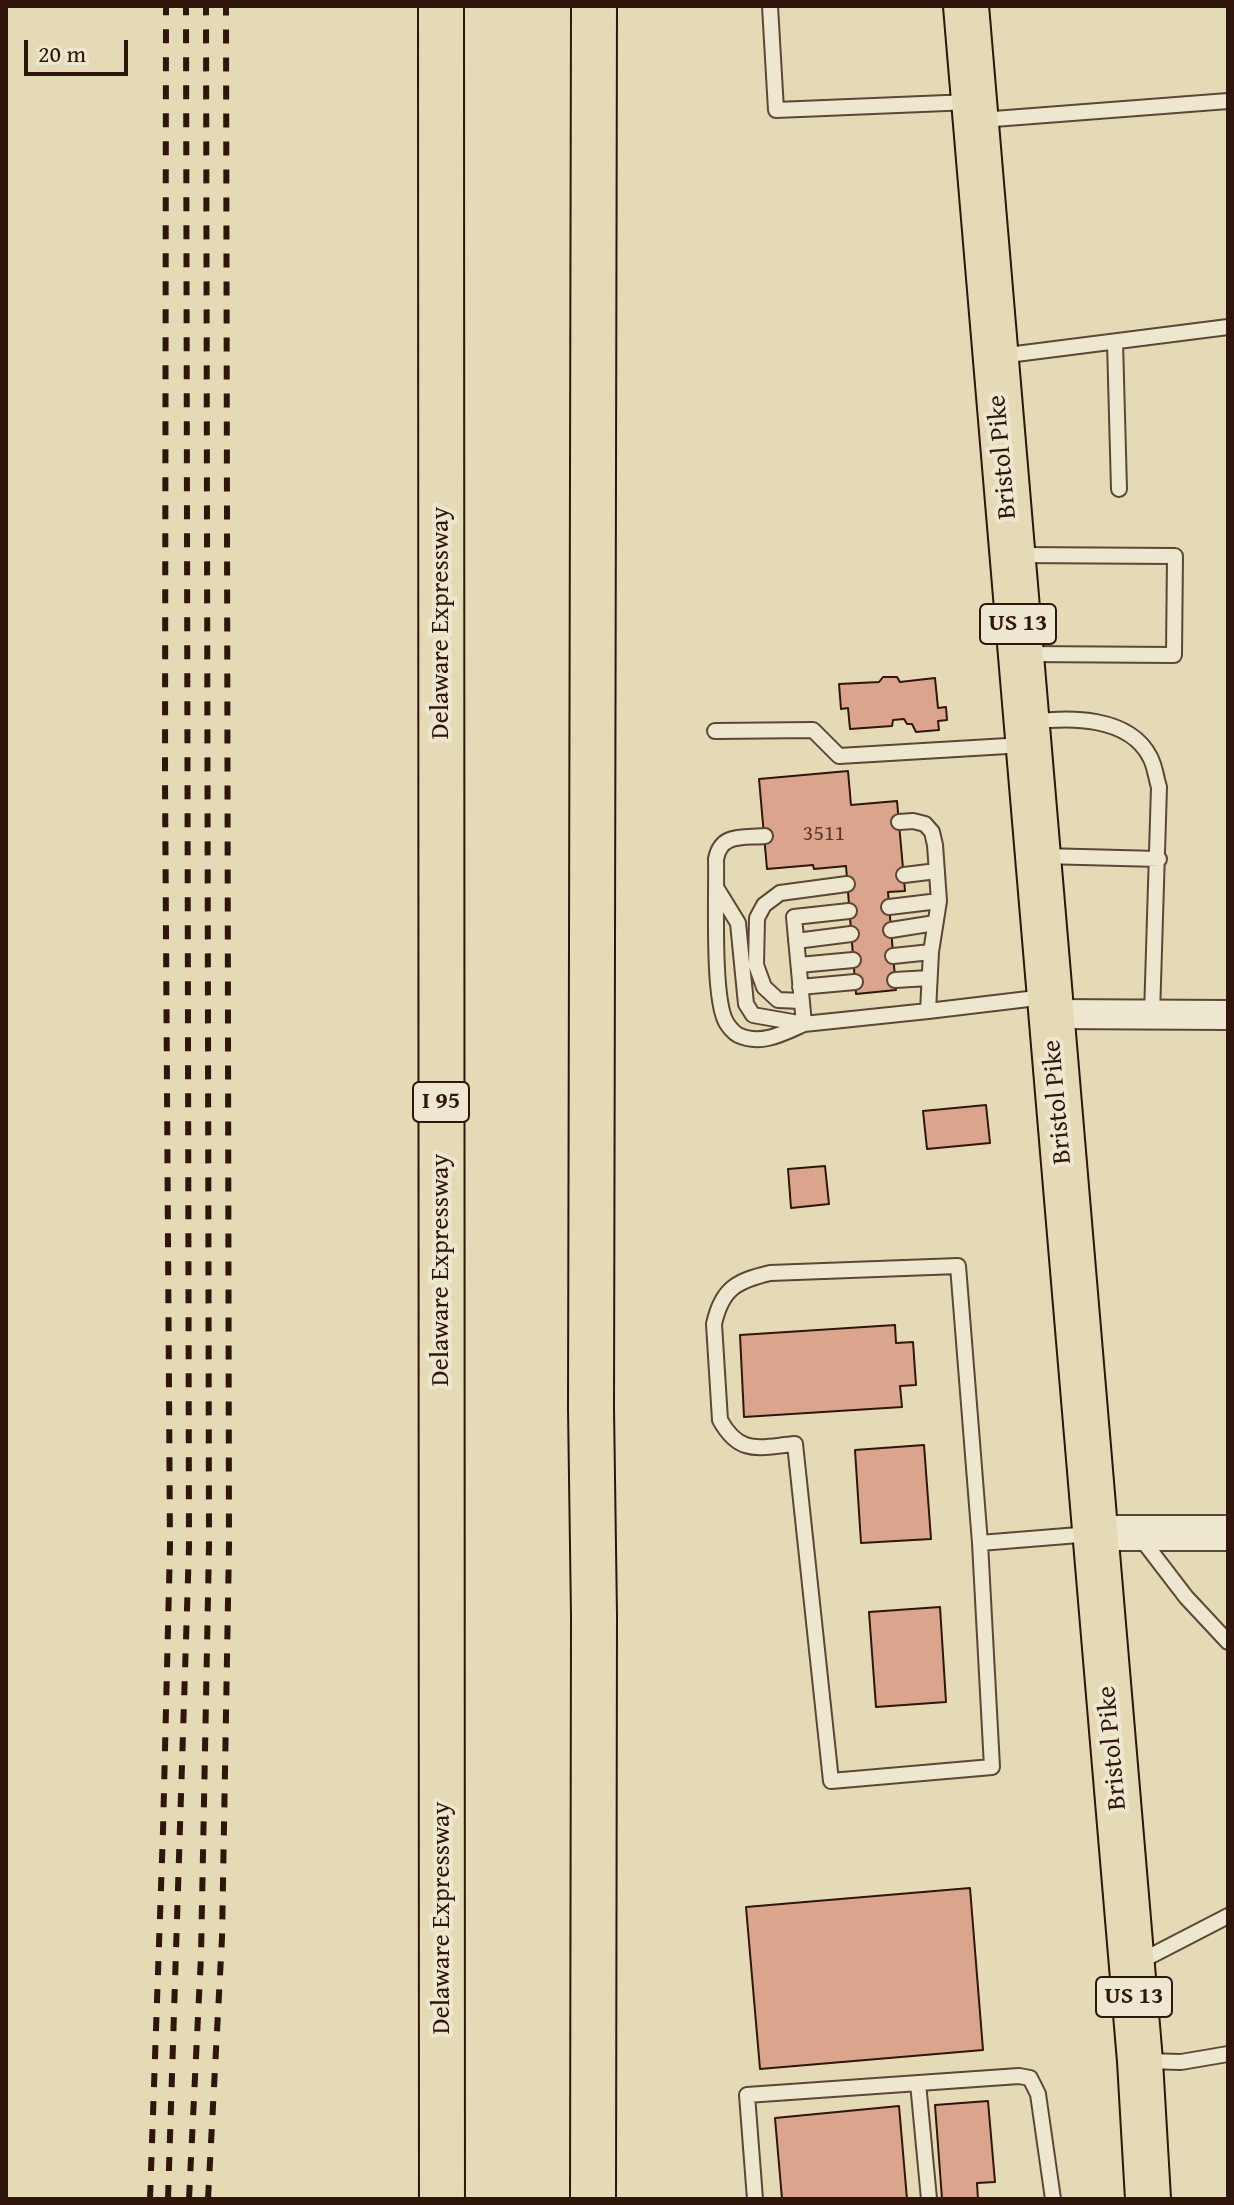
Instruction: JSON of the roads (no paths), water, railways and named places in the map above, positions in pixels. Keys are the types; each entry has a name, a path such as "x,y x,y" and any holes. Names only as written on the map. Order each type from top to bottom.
{"main road":[{"name":"Delaware Expressway","path":"441,6 442,2199"},
{"path":"593,2199 594,6"},
{"name":"Bristol Pike","path":"966,6 1140,2061 1148,2199"}],"street":[{"path":"1050,1006 1152,1015 1228,1015"},
{"path":"1095,1533 1228,1533"}],"lane":[{"path":"770,6 776,110 975,111 1228,101"},
{"path":"995,357 1228,327"},
{"path":"1115,342 1119,489"},
{"path":"1012,555 1175,556 1174,655 1021,654"},
{"path":"715,731 813,730 839,756 1027,734 1066,718 1104,724 1130,736 1150,756 1159,787 1152,1015"},
{"path":"899,822 925,824 932,832 939,901 931,952 928,1011"},
{"path":"765,836 724,842 718,849 719,994 725,1021 736,1035 754,1039 774,1038 804,1024"},
{"path":"1037,856 1159,859"},
{"path":"904,875 937,871"},
{"path":"847,884 780,893 764,905 757,918 756,965 764,987 778,1000 855,982"},
{"path":"717,889 738,923 746,1004 753,1015 804,1024 928,1011 1050,1006"},
{"path":"889,907 939,901"},
{"path":"804,1024 794,917 849,911"},
{"path":"891,930 935,923"},
{"path":"796,941 851,934"},
{"path":"893,956 931,952"},
{"path":"799,965 853,960"},
{"path":"895,980 929,978"},
{"path":"958,1266 980,1543 992,1767 831,1781 795,1444 753,1447 737,1443 720,1420 714,1324 717,1311 728,1292 740,1281 770,1273 958,1266"},
{"path":"980,1543 1095,1533"},
{"path":"1138,1533 1186,1597 1228,1642"},
{"path":"1131,1966 1228,1916"},
{"path":"1140,2061 1181,2062 1228,2054"},
{"path":"755,2199 747,2095 1019,2076 1030,2078 1038,2094 1053,2199"},
{"path":"918,2083 929,2199"}],"railway":[{"path":"150,2199 170,1546 165,781 166,6"},
{"path":"168,2199 189,1547 186,6"},
{"path":"189,2199 201,1956 209,1545 206,6"},
{"path":"208,2199 222,1938 229,1545 226,6"}]}
